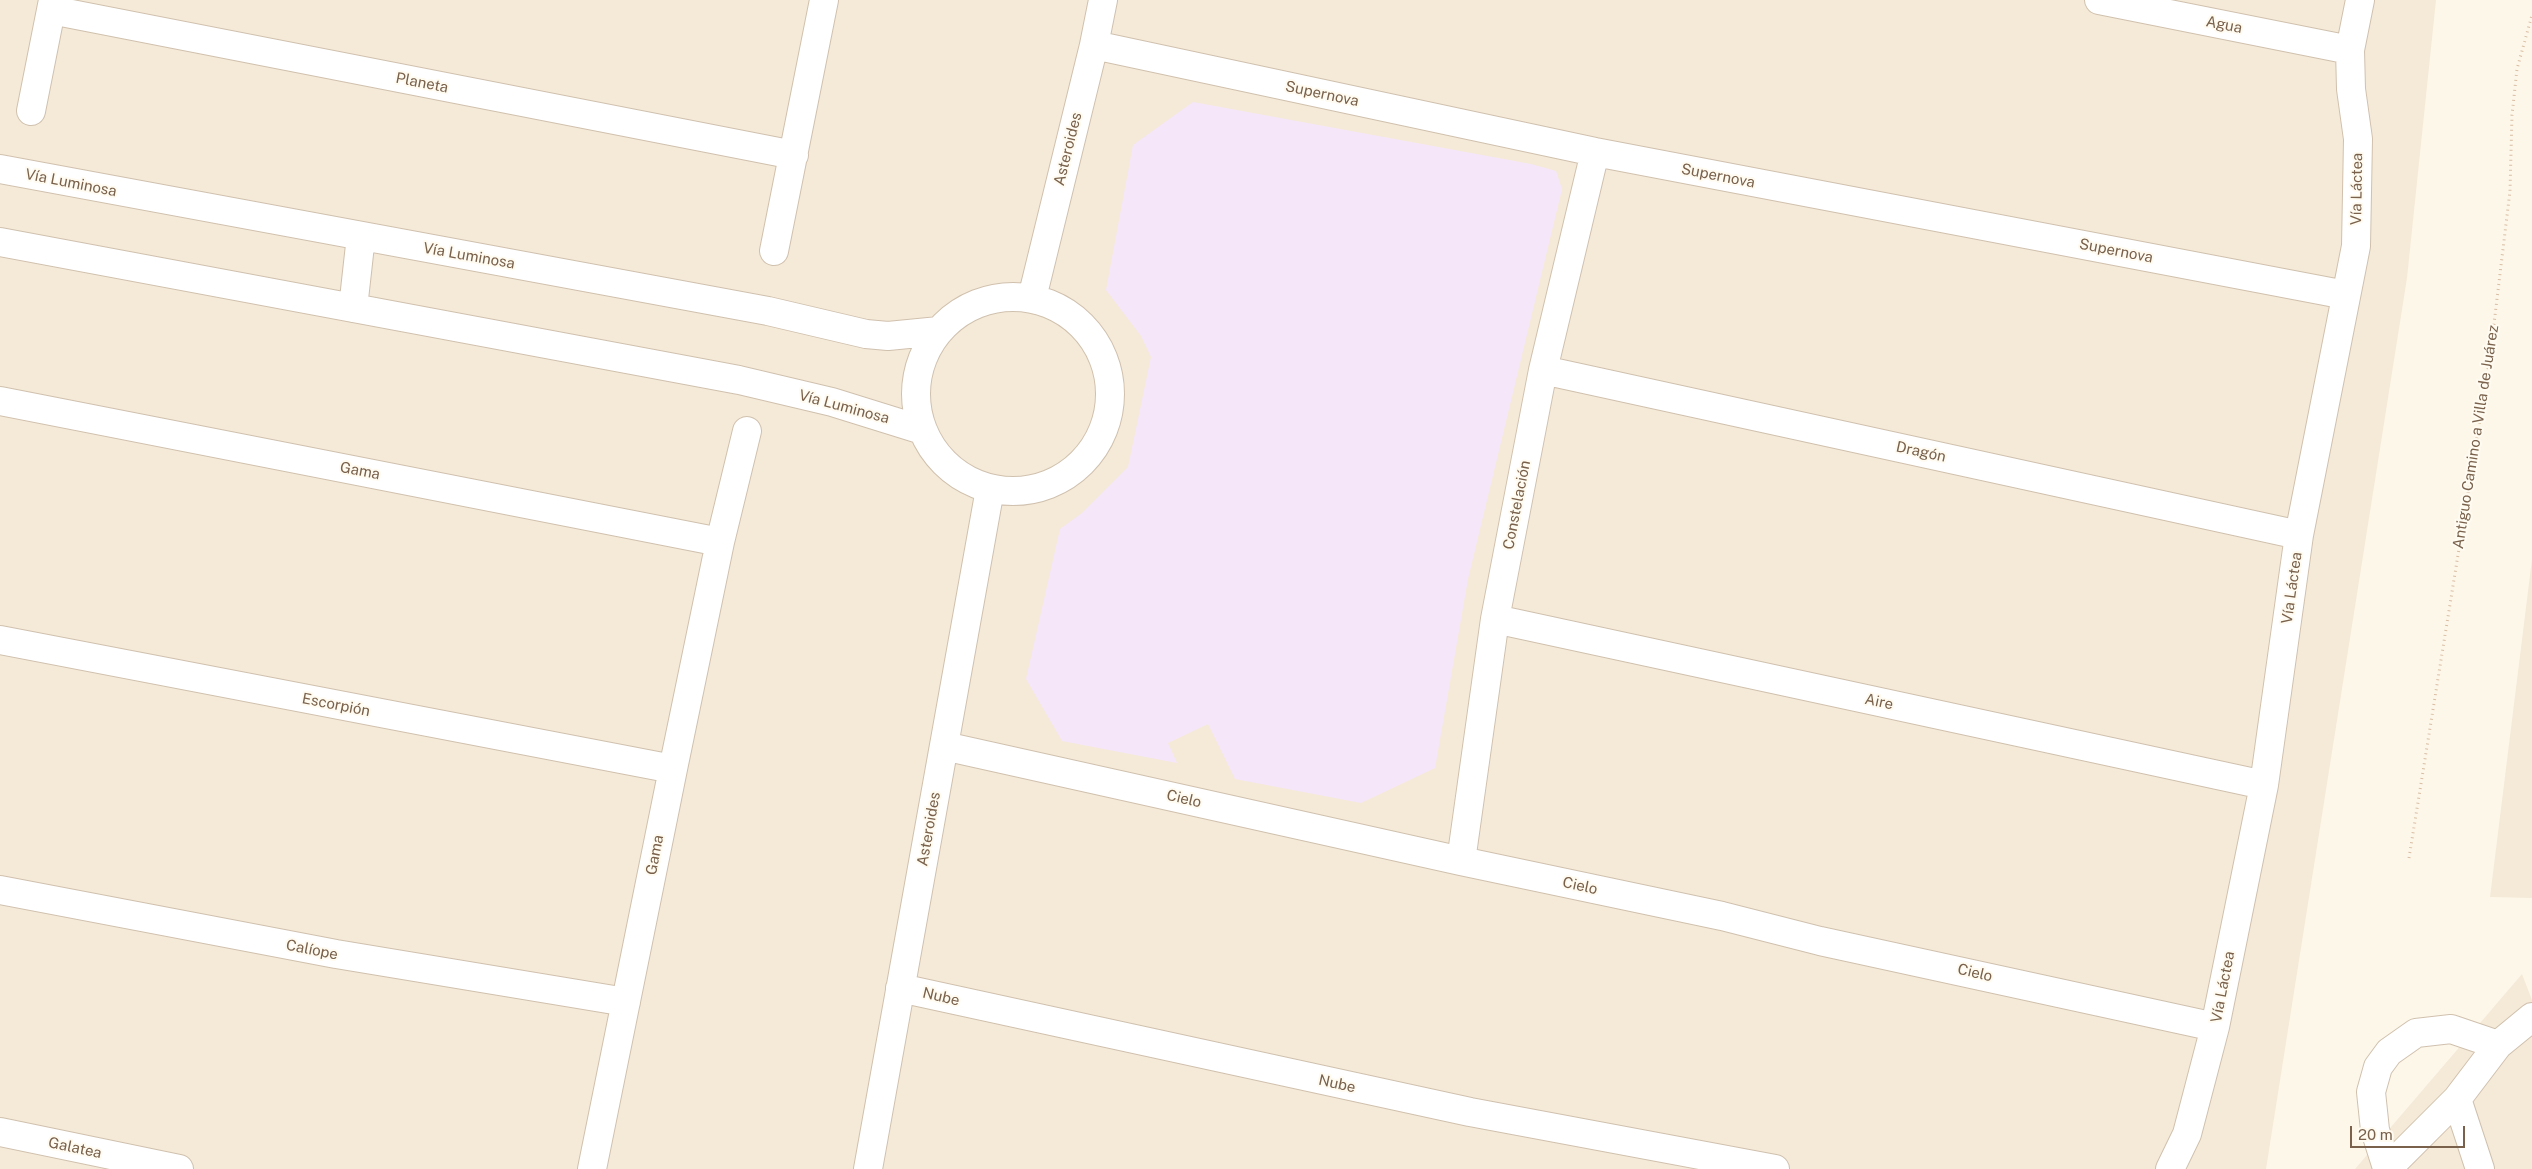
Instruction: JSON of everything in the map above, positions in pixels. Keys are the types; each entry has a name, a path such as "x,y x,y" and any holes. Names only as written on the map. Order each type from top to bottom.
{"street":[{"path":"774,251 824,0"},
{"name":"Asteroides","path":"1032,298 1094,45 1102,0"},
{"name":"Agua","path":"2099,0 2350,50"},
{"name":"Vía Láctea","path":"2170,1169 2187,1134 2215,1027 2264,785 2299,535 2356,246 2358,139 2351,90 2350,50 2360,0"},
{"name":"Planeta","path":"32,111 52,5 794,155"},
{"name":"Supernova","path":"1094,45 1595,152 2346,295"},
{"name":"Constelación","path":"1462,861 1495,619 1543,370 1595,152"},
{"name":"Vía Luminosa","path":"0,169 768,311 866,334 888,336 939,331"},
{"path":"353,308 361,236"},
{"name":"Vía Luminosa","path":"0,242 738,380 832,402 922,430"},
{"path":"998,298 1032,298 1067,312 1092,334 1107,365 1112,399 1104,432 1084,462 1057,482 1024,492 990,489 966,480 939,459 922,430 915,397 921,360 939,331 965,310 998,298"},
{"name":"Dragón","path":"1543,370 2299,535"},
{"name":"Gama","path":"0,401 720,542"},
{"name":"Gama","path":"592,1169 720,542 747,431"},
{"name":"Asteroides","path":"868,1169 990,489"},
{"name":"Aire","path":"1495,619 2264,785"},
{"name":"Escorpión","path":"0,640 673,769"},
{"name":"Cielo","path":"944,746 1462,861 1722,916 1820,941 2215,1027"},
{"name":"Calíope","path":"0,890 336,954 626,1002"},
{"name":"Nube","path":"900,988 1470,1112 1775,1169"},
{"path":"2498,1045 2451,1029 2416,1033 2389,1052 2378,1067 2371,1092 2376,1130 2387,1169 2457,1099 2498,1045 2532,1017"},
{"path":"2457,1099 2480,1169"},
{"name":"Galatea","path":"0,1132 179,1169"}],"path":[{"name":"Antiguo Camino a Villa de Juárez","path":"2409,858 2490,356 2510,191 2512,115 2516,78 2532,15"}],"shaded area":[{"path":"0,0 2436,0 2407,278 2266,1169 0,1169"},
{"path":"1193,102 1531,164 1556,171 1562,189 1468,579 1435,768 1361,803 1235,779 1208,724 1168,743 1177,763 1062,741 1026,679 1060,529 1082,513 1128,467 1151,357 1141,336 1106,290 1133,145"},
{"path":"2532,559 2532,898 2490,897"},
{"path":"2522,974 2532,1000 2532,1169 2355,1169"}]}
